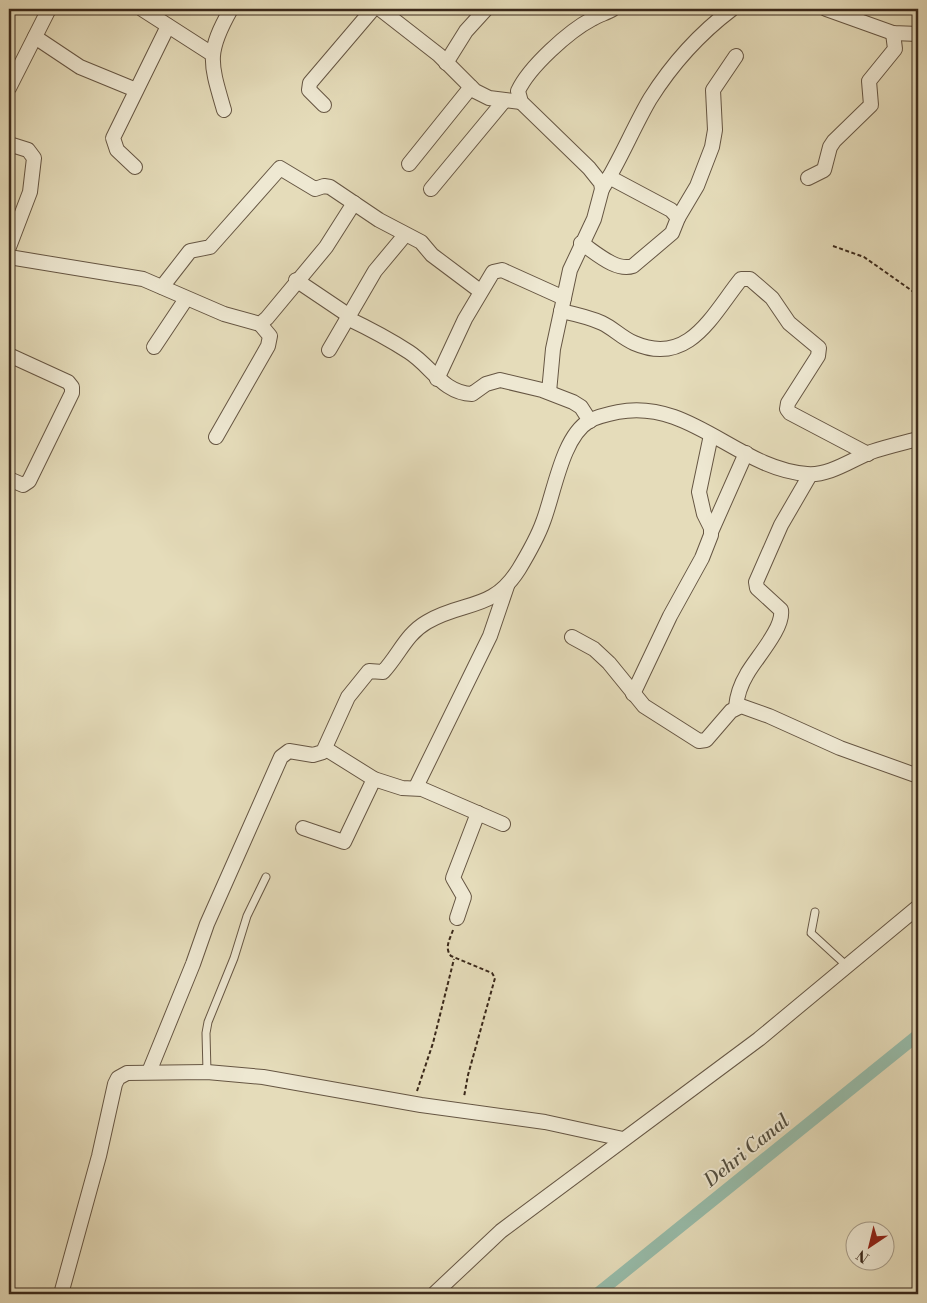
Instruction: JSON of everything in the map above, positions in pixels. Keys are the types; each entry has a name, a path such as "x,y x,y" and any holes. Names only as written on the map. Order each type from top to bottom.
{"street":[{"path":"9,88 49,9"},
{"path":"142,9 212,54"},
{"path":"224,110 214,71 212,54 215,40 231,9"},
{"path":"324,105 309,90 310,83 373,9"},
{"path":"380,9 446,63 471,88 489,98 521,102"},
{"path":"446,63 466,31 486,9"},
{"path":"602,190 600,183 589,168 518,97 521,85 542,61 578,28 613,9"},
{"path":"549,392 550,365 570,270 598,208 602,190 650,99 669,71 705,30 732,9"},
{"path":"826,9 893,32 918,34"},
{"path":"135,167 116,150 113,142 168,26"},
{"path":"808,178 824,170 830,147 834,141 871,105 869,82 895,49 893,32"},
{"path":"35,37 74,64 136,90"},
{"path":"581,243 610,261 628,268 633,266 672,233 678,218 700,181 712,148 715,130 713,90 736,56"},
{"path":"409,164 471,88"},
{"path":"431,189 504,101"},
{"path":"9,144 28,150 34,158 30,192 9,247"},
{"path":"162,287 190,251 210,247 278,169 284,170 315,189 324,186 330,187 406,235 425,244 432,256 480,291"},
{"path":"609,177 671,210 678,218"},
{"path":"260,324 326,246 354,203"},
{"path":"328,350 375,271 406,235"},
{"path":"9,257 132,276 230,316 260,324 270,336 268,346 216,437"},
{"path":"437,379 480,291 493,272 502,270 636,344 664,350 674,349 702,328 741,279 750,279 772,298 789,323 819,348 818,356 788,402 787,408 790,413 868,454"},
{"path":"296,280 348,317 409,352 437,379 452,389 465,394 476,392 486,384 500,380 549,392 581,407 590,421"},
{"path":"154,347 186,299"},
{"path":"9,355 68,382 72,387 72,393 29,481 23,485 9,479"},
{"path":"416,787 490,636 507,586 539,532 570,444 576,434 590,421 621,412 648,410 675,416 746,453 780,468 810,474 828,471 868,454 918,439"},
{"path":"711,435 699,492 711,532"},
{"path":"633,694 670,616 702,558 711,532 746,453"},
{"path":"572,637 601,655 633,694 650,711 699,741 706,740 736,707 741,685 776,630 782,614 781,610 757,588 756,582 781,525 810,474"},
{"path":"149,1072 194,964 207,924 276,766 285,753 289,751 313,755 319,754 326,749 348,697 369,671 383,672 408,637 428,622 490,600 507,586"},
{"path":"736,707 755,711 840,748 918,776"},
{"path":"326,749 374,779 402,788 416,787 503,824"},
{"path":"303,828 344,842 374,779"},
{"path":"457,918 464,897 453,878 478,813"},
{"path":"434,1294 501,1231 759,1039 918,907"},
{"path":"61,1294 99,1156 115,1084 121,1074 208,1072 293,1081 421,1105 545,1122 623,1139"}],"lane":[{"path":"208,1072 206,1032 208,1022 234,958 247,916 266,877"},
{"path":"815,912 811,932 848,966"}],"path":[{"path":"833,246 864,258 918,295"},
{"path":"457,918 447,946 447,952 454,958 492,973 495,978 468,1075 464,1102 468,1112"},
{"path":"421,1105 417,1099 419,1083 433,1043 454,958"}],"waterway":[{"name":"Dehri Canal","path":"597,1294 918,1035"}]}
